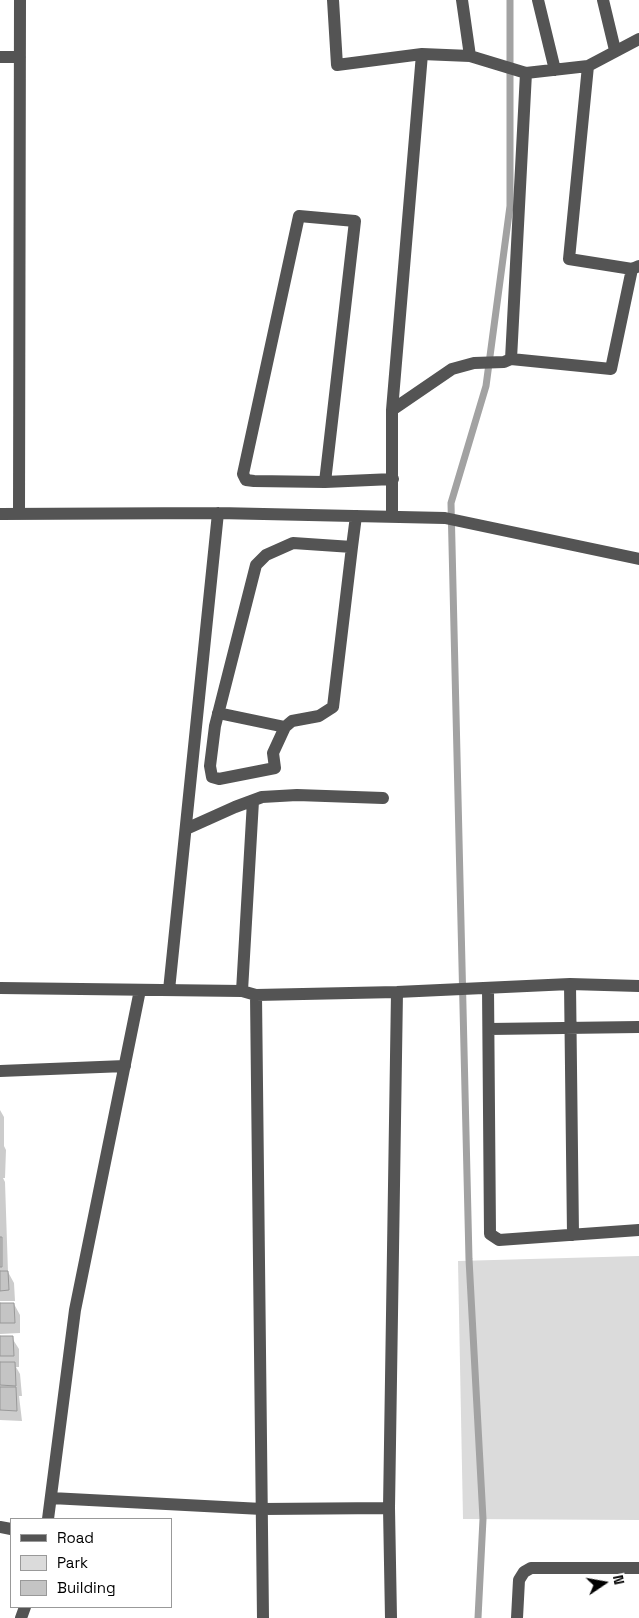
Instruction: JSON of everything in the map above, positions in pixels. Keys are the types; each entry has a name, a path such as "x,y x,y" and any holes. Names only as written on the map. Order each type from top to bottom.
{"street":[{"path":"19,514 20,0"},
{"path":"333,0 337,65 422,54 470,56 526,73 588,66 639,39"},
{"path":"462,0 470,56"},
{"path":"538,0 555,70"},
{"path":"603,0 616,50"},
{"path":"392,516 392,410 422,54"},
{"path":"0,57 20,57"},
{"path":"392,410 452,370 474,363 508,361 611,369 635,267 569,259 588,66"},
{"path":"508,361 526,73"},
{"path":"325,482 355,221 299,216 243,474 246,480 254,481 325,482 393,479"},
{"path":"169,990 218,513"},
{"path":"0,514 218,513 445,518 639,559"},
{"path":"352,547 293,543 260,560 256,565 215,726 210,766 212,776 219,779 275,768 274,753 286,727 292,721 319,716 333,707 356,516"},
{"path":"218,713 286,727"},
{"path":"196,723 215,726"},
{"path":"186,830 262,798 297,795 382,798"},
{"path":"242,991 253,801"},
{"path":"0,988 242,991 256,995 397,992 570,984 639,986"},
{"path":"570,984 572,1028 572,1234"},
{"path":"485,988 489,1029 490,1234 499,1240 639,1230"},
{"path":"48,1518 75,1310 140,990"},
{"path":"391,1618 389,1508 397,992"},
{"path":"256,995 263,1618"},
{"path":"489,1029 639,1027"},
{"path":"0,1071 125,1066"},
{"path":"51,1498 262,1509 389,1508"},
{"path":"517,1618 519,1580 524,1572 531,1568 639,1568"}],"green space":[{"path":"639,1256 639,1520 463,1519 458,1261"}],"building":[{"path":"0,1237 2,1237 2,1267 0,1267"},
{"path":"0,1271 8,1271 9,1290 0,1291"},
{"path":"0,1303 14,1303 15,1323 0,1323"},
{"path":"0,1336 13,1336 14,1356 0,1356"},
{"path":"0,1362 15,1362 16,1386 0,1385"},
{"path":"0,1387 16,1387 17,1411 0,1410"}],"waterway":[{"path":"478,1618 483,1519 469,1259 451,503 486,386 510,206 510,0"}]}
